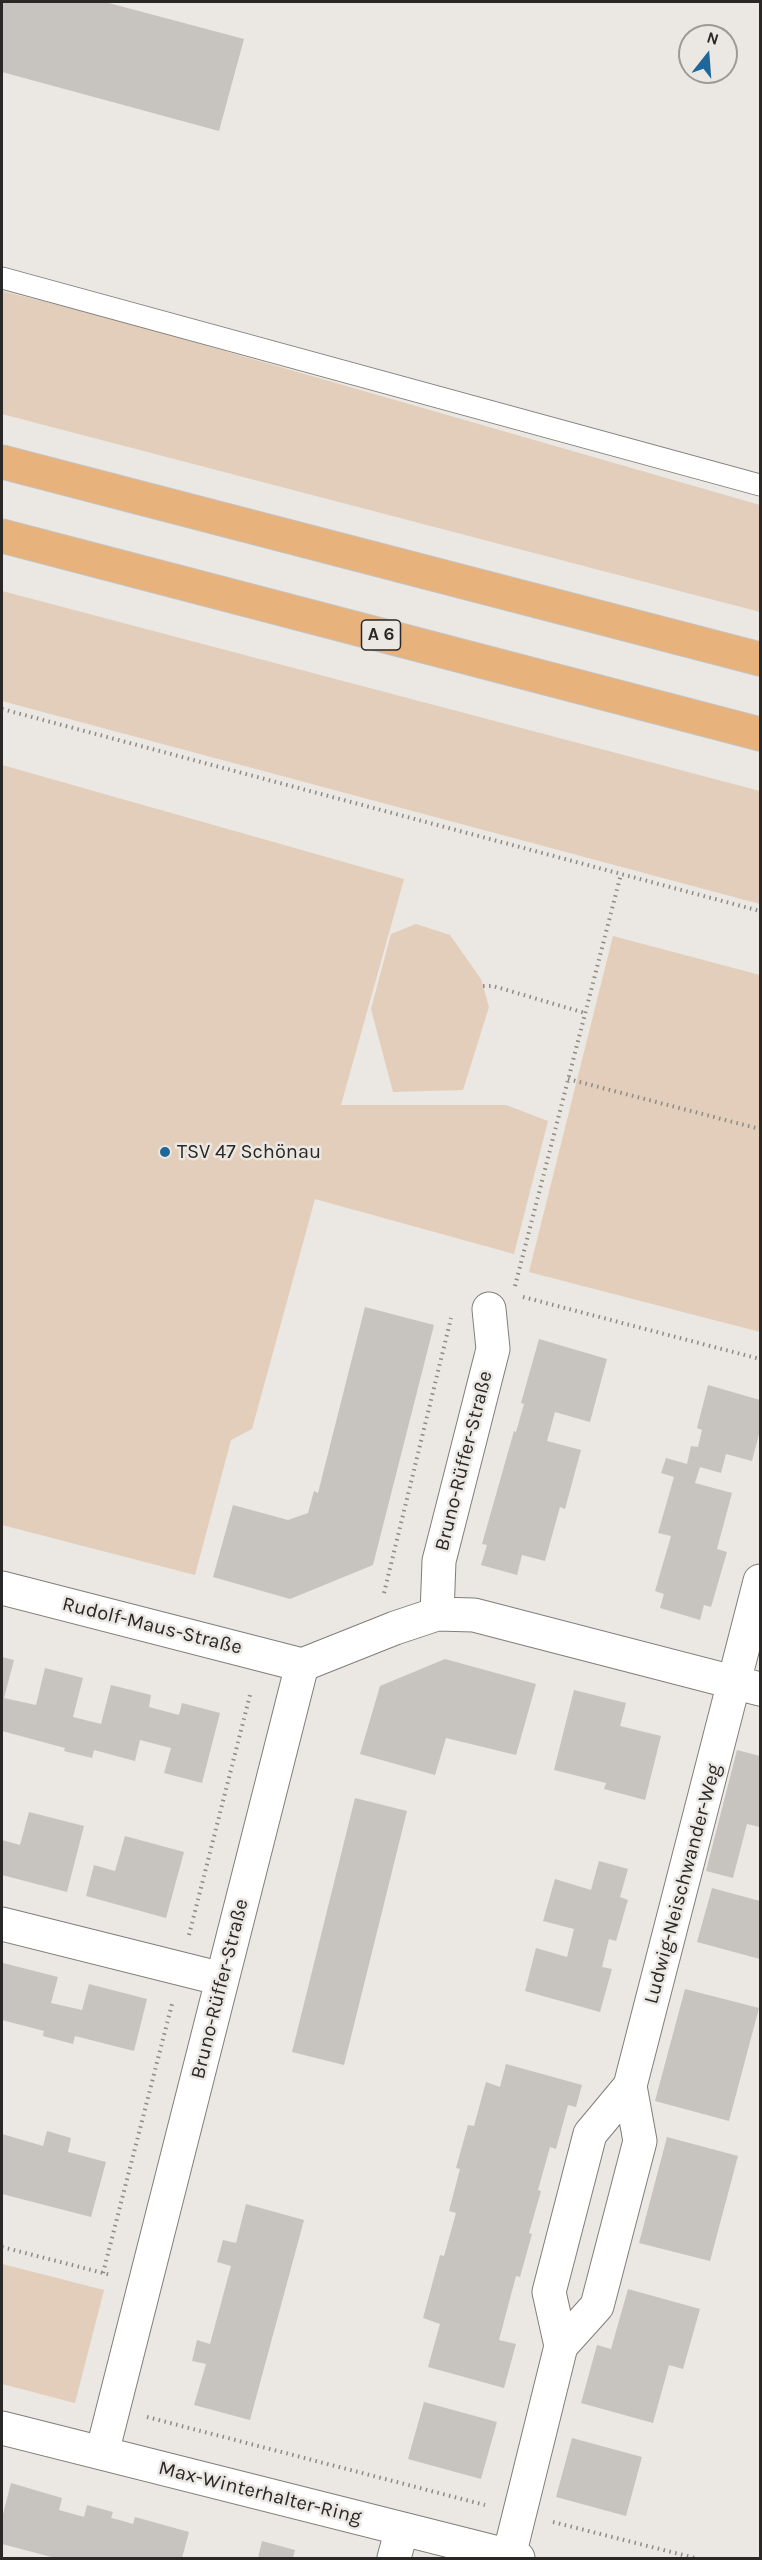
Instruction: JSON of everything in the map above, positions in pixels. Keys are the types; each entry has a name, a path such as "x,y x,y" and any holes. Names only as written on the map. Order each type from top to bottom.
{"highway":[{"path":"2,462 760,659"},
{"name":"A 6","path":"2,536 760,734"}],"street":[{"name":"Bruno-Rüffer-Straße","path":"436,1614 439,1561 493,1349 489,1309"},
{"path":"302,1665 394,1628 436,1614 474,1615 748,1686 760,1581"},
{"name":"Rudolf-Maus-Straße","path":"2,1588 302,1665"},
{"name":"Bruno-Rüffer-Straße","path":"102,2453 302,1665"},
{"name":"Ludwig-Neischwander-Weg","path":"514,2557 520,2514 561,2346 549,2292 590,2134 630,2086 748,1686"},
{"path":"2,1924 222,1979"},
{"name":"Ludwig-Neischwander-Weg","path":"561,2346 597,2306 640,2141 630,2086"},
{"name":"Max-Winterhalter-Ring","path":"2,2428 102,2453 398,2544 514,2557"}],"lane":[{"path":"2,279 760,485"}],"path":[{"path":"2,709 760,911"},
{"path":"621,874 513,1294 760,1359"},
{"path":"483,986 493,986 585,1013"},
{"path":"568,1079 760,1129"},
{"path":"394,1628 383,1591 452,1314"},
{"path":"2,2247 145,2284"},
{"path":"114,2409 695,2559"}],"shaded area":[{"path":"2,291 110,318 760,505 760,612 2,414"},
{"path":"2,591 760,791 760,904 2,701"},
{"name":"TSV 47 Schönau","path":"2,765 404,879 341,1105 506,1105 548,1121 514,1254 315,1199 252,1429 231,1440 195,1575 2,1525"},
{"path":"416,924 450,935 481,979 489,1007 463,1090 393,1092 371,1009 391,934"},
{"path":"613,936 760,975 760,1332 529,1272"},
{"path":"2,2264 104,2290 75,2403 2,2384"}],"building":[{"path":"2,2 105,2 244,39 219,131 2,72"},
{"path":"365,1307 434,1325 373,1565 290,1599 213,1577 233,1505 288,1520 308,1513 314,1491 318,1493"},
{"path":"539,1339 607,1359 590,1422 555,1412 547,1441 581,1450 565,1509 560,1507 545,1561 522,1555 517,1575 481,1565 487,1545 482,1544 514,1431 516,1432 524,1404 521,1403"},
{"path":"708,1385 760,1400 760,1430 752,1461 726,1454 721,1473 700,1467 695,1483 732,1493 717,1549 727,1552 711,1607 704,1605 700,1620 660,1608 664,1594 655,1591 671,1536 658,1533 674,1477 661,1473 666,1458 687,1464 691,1446 698,1447 702,1430 697,1428"},
{"path":"2,1657 14,1660 4,1698 36,1705 45,1668 83,1678 73,1717 101,1724 111,1685 151,1695 149,1707 179,1715 182,1703 220,1713 202,1783 164,1773 171,1748 140,1740 135,1761 94,1750 92,1758 64,1751 65,1748 2,1731"},
{"path":"445,1659 536,1684 516,1755 446,1738 435,1775 360,1754 380,1686"},
{"path":"574,1690 626,1703 620,1726 661,1736 645,1800 604,1789 606,1783 554,1770"},
{"path":"737,1750 760,1756 760,1827 747,1824 733,1878 706,1871"},
{"path":"355,1798 407,1811 344,2065 292,2052"},
{"path":"29,1812 84,1826 67,1892 2,1875 2,1840 20,1845"},
{"path":"125,1836 184,1852 166,1918 86,1896 94,1865 115,1871"},
{"path":"599,1861 628,1869 620,1897 628,1900 616,1941 609,1939 602,1967 612,1969 600,2012 525,1991 536,1948 567,1957 574,1929 543,1921 555,1879 591,1890"},
{"path":"712,1888 760,1901 760,1959 697,1942"},
{"path":"3,1963 58,1977 51,2003 82,2010 89,1984 147,1999 134,2051 75,2036 73,2044 43,2036 44,2031 2,2020"},
{"path":"685,1989 759,2008 729,2121 655,2101"},
{"path":"506,2064 582,2085 576,2107 568,2105 556,2149 550,2147 529,2233 532,2234 520,2277 516,2276 499,2340 516,2344 504,2388 428,2367 440,2324 423,2318 440,2255 444,2256 456,2213 449,2211 460,2169 456,2168 468,2125 474,2126 486,2082 500,2087"},
{"path":"47,2131 71,2138 68,2152 106,2162 91,2217 2,2194 2,2134 43,2146"},
{"path":"667,2137 738,2156 710,2261 639,2243"},
{"path":"246,2204 304,2220 250,2420 194,2405 206,2364 192,2361 197,2340 210,2344 231,2266 217,2262 223,2240 236,2243"},
{"path":"628,2289 700,2309 683,2369 669,2365 653,2423 581,2403 597,2345 611,2349"},
{"path":"424,2402 497,2422 481,2479 408,2459"},
{"path":"572,2438 642,2457 626,2516 556,2497"},
{"path":"11,2483 62,2498 59,2510 84,2517 87,2505 113,2512 111,2518 133,2524 135,2517 189,2532 182,2558 55,2558 2,2544 2,2518"},
{"path":"262,2541 295,2550 293,2558 258,2558"}],"place":[{"name":"TSV 47 Schönau","path":"165,1152"}]}
